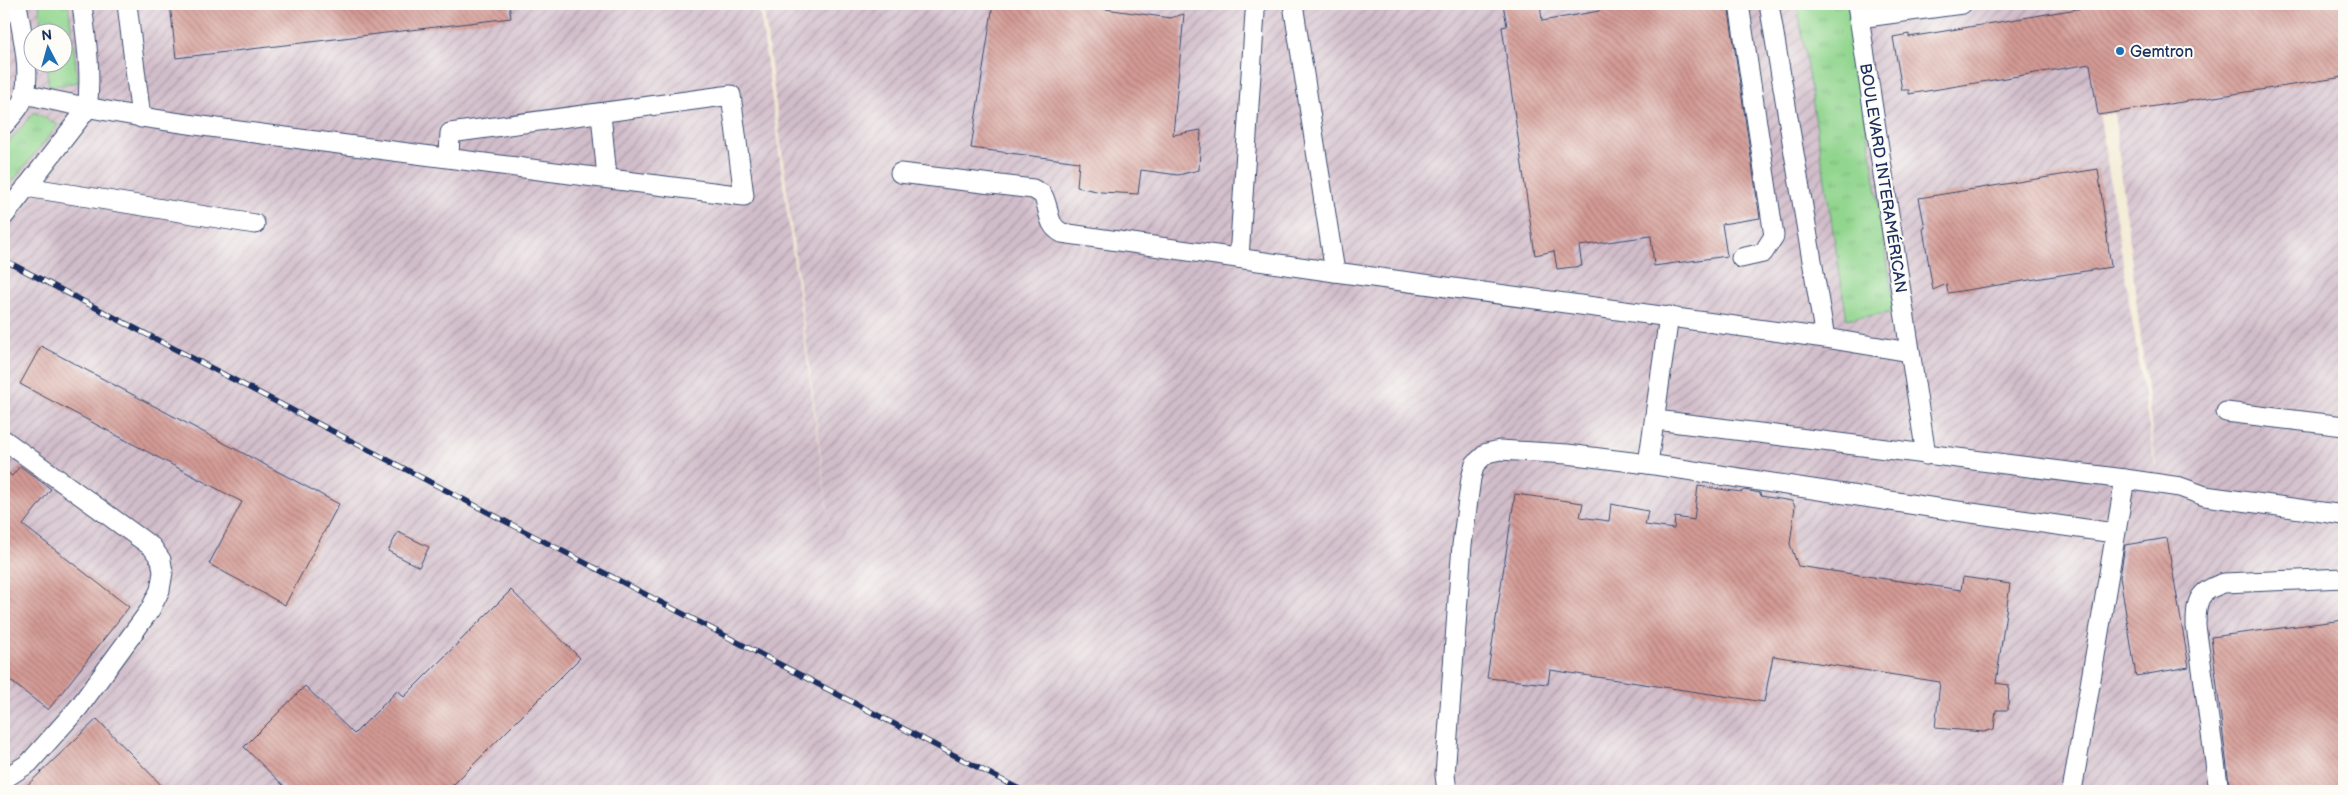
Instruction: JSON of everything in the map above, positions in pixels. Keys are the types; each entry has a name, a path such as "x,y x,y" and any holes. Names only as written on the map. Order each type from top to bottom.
{"street":[{"path":"4,125 20,106 25,94 27,80 17,4"},
{"path":"4,216 86,109 89,93 89,68 82,4"},
{"path":"127,4 141,118"},
{"path":"1293,4 1335,272"},
{"path":"1739,4 1774,236 1763,253 1741,258"},
{"path":"1769,4 1825,338"},
{"path":"1858,11 1962,4"},
{"name":"BOULEVARD INTERAMÉRICAN","path":"1858,11 1926,456"},
{"path":"1239,258 1255,13"},
{"path":"25,94 86,109 141,118 449,158 607,178 744,196 731,95 450,133 449,158"},
{"path":"601,114 607,178"},
{"path":"900,173 1033,190 1042,194 1045,199 1050,223 1054,229 1062,233 1335,272 1669,316 1910,352"},
{"path":"26,187 255,224"},
{"path":"1648,464 1656,420 1669,316"},
{"path":"2226,412 2344,426"},
{"path":"1656,420 1926,456 2125,479 2180,487 2205,496 2344,515"},
{"path":"4,440 152,547 161,560 162,572 160,590 150,610 79,706 29,763 4,779"},
{"path":"1447,791 1445,775 1462,545 1471,478 1475,464 1487,453 1500,450 1567,454 1648,464 2114,533"},
{"path":"2072,791 2114,533 2125,479"},
{"path":"2219,791 2196,626 2196,607 2200,596 2209,588 2224,583 2344,578"}],"shaded area":[{"path":"4,4 759,4 834,559 763,4 2082,4 2158,484 2114,112 2096,4 2344,4 2344,791 4,791"}],"green space":[{"path":"39,4 68,4 70,22 41,22"},
{"path":"1797,4 1848,4 1895,312 1847,319"},
{"path":"72,35 78,82 49,87 47,72 72,72"},
{"path":"34,112 58,125 4,192 4,148"}],"building":[{"path":"170,4 509,4 511,18 176,58"},
{"path":"993,4 1069,4 1170,18 1184,14 1173,135 1201,130 1199,170 1178,175 1141,170 1138,194 1101,192 1077,187 1079,162 971,148"},
{"path":"1503,4 1540,4 1542,21 1599,11 1598,4 1614,4 1614,8 1641,4 1728,4 1760,218 1722,224 1727,256 1654,266 1651,236 1579,246 1582,266 1557,269 1554,251 1535,255 1502,27 1507,26"},
{"name":"Gemtron","path":"2083,4 2344,4 2344,77 2098,115 2090,64 1909,94 1909,90 1902,90 1893,37 1909,34 1909,37 2083,8"},
{"path":"2098,169 2111,267 1948,293 1946,284 1933,290 1919,198"},
{"path":"41,346 339,504 285,605 209,564 242,502 20,384"},
{"path":"20,466 51,489 23,525 129,607 48,710 4,676 4,470 12,476"},
{"path":"1698,486 1741,492 1744,490 1760,493 1761,496 1792,501 1795,506 1790,544 1798,566 1961,590 1963,577 2010,584 1996,683 2009,685 2008,710 1996,710 1994,729 1984,732 1935,728 1940,682 1773,656 1764,702 1550,670 1548,684 1487,678 1515,494 1583,503 1580,517 1609,521 1611,504 1648,511 1645,525 1674,529 1675,517 1694,520"},
{"path":"398,532 429,547 419,567 388,551"},
{"path":"2167,538 2189,667 2136,676 2120,577 2125,545"},
{"path":"511,590 580,658 447,791 289,791 244,747 305,686 354,734 398,690 404,697"},
{"path":"2344,620 2344,791 2230,791 2211,637"},
{"path":"97,719 167,791 21,791"}],"railway":[{"path":"4,260 1023,791"}],"place":[{"name":"Gemtron","path":"2120,51"}]}
